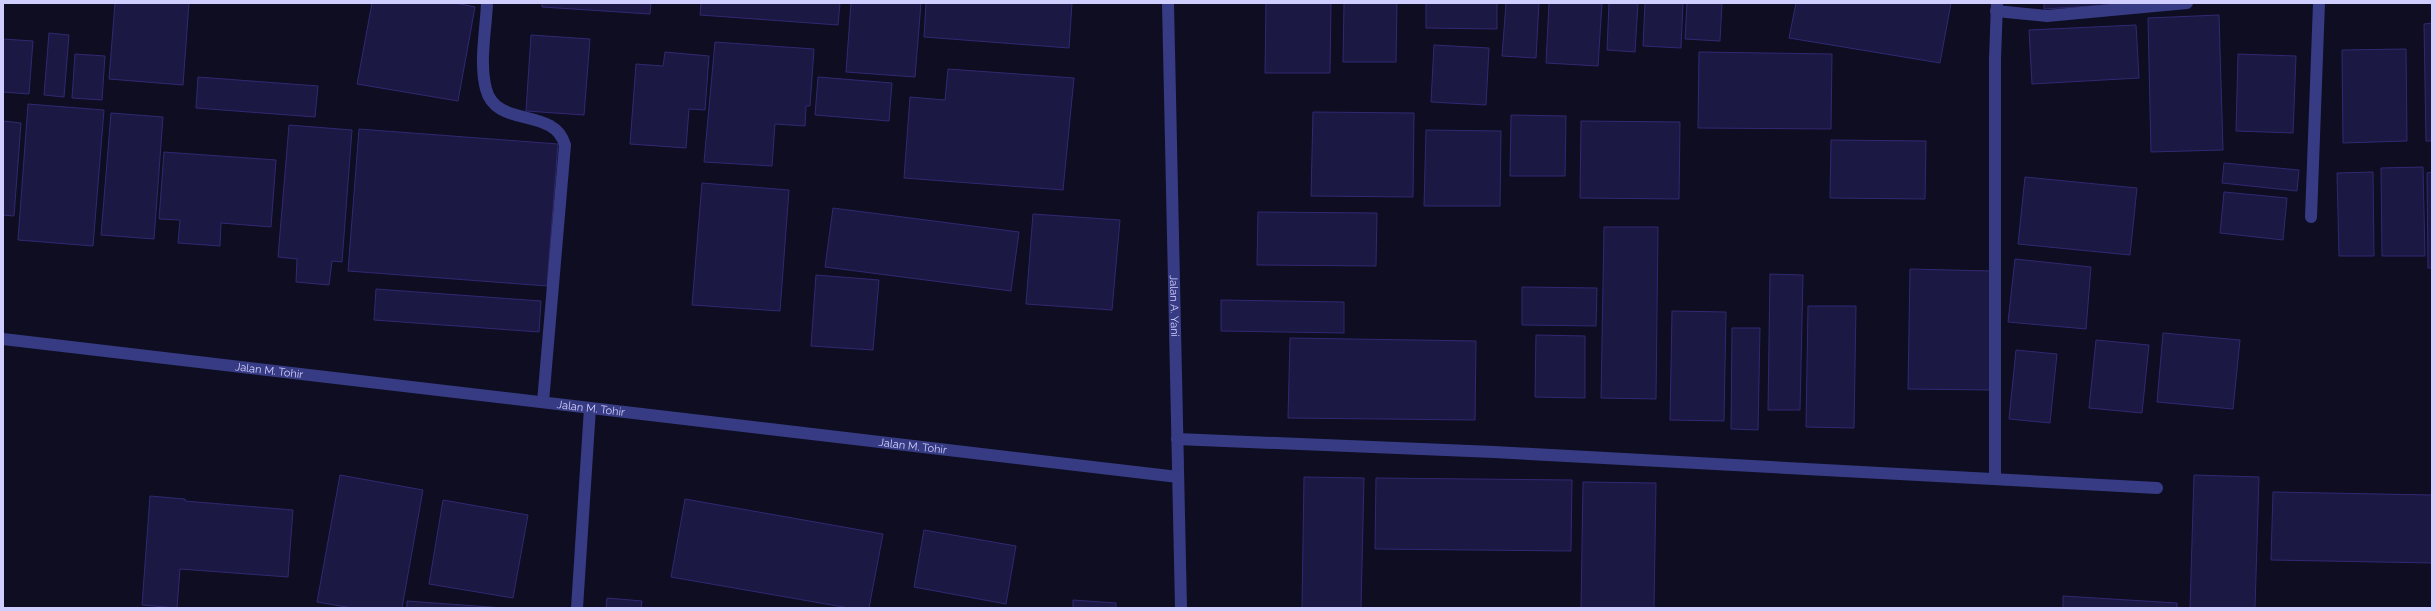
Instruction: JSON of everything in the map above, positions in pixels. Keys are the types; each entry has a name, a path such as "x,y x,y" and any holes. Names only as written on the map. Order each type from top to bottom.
{"street":[{"path":"487,3 484,68 486,89 493,104 502,109 554,126 561,135 565,145 543,402"},
{"name":"Jalan A. Yani","path":"1168,3 1181,608"},
{"path":"1995,479 1996,7 2047,16 2187,3"},
{"path":"2311,217 2318,3"},
{"name":"Jalan M. Tohir","path":"3,339 1178,477"},
{"path":"577,608 590,408"},
{"path":"1177,439 1494,452 2157,488"}],"building":[{"path":"115,3 189,3 183,85 109,79"},
{"path":"372,3 455,3 475,7 458,101 357,84"},
{"path":"542,3 651,3 650,14 542,7"},
{"path":"701,3 840,3 838,25 700,15"},
{"path":"851,3 921,3 915,77 846,72"},
{"path":"926,3 1072,3 1069,48 924,37"},
{"path":"1266,3 1331,3 1330,73 1265,73"},
{"path":"1344,3 1397,3 1396,62 1343,62"},
{"path":"1426,3 1497,3 1497,29 1426,28"},
{"path":"1506,3 1539,3 1536,58 1502,56"},
{"path":"1549,3 1602,3 1598,66 1546,63"},
{"path":"1609,3 1638,3 1635,52 1607,50"},
{"path":"1645,3 1683,3 1681,48 1643,46"},
{"path":"1687,3 1722,3 1720,41 1685,39"},
{"path":"1796,3 1951,3 1940,63 1789,38"},
{"path":"2044,3 2124,3 2124,4 2044,9"},
{"path":"2219,15 2223,150 2151,152 2148,18"},
{"path":"2432,23 2432,141 2426,141 2424,24"},
{"path":"2136,25 2139,78 2032,84 2029,30"},
{"path":"49,33 69,35 64,97 44,95"},
{"path":"531,35 590,39 584,115 526,111"},
{"path":"3,39 33,41 29,94 3,92"},
{"path":"715,42 814,49 810,106 806,106 805,126 775,124 772,166 704,162"},
{"path":"1434,45 1489,48 1486,105 1431,102"},
{"path":"2406,49 2407,141 2343,143 2342,50"},
{"path":"665,52 709,56 705,110 689,109 686,148 630,144 636,64 663,66"},
{"path":"1699,52 1832,54 1831,129 1698,128"},
{"path":"75,54 105,56 102,100 72,98"},
{"path":"2238,54 2296,56 2293,133 2236,131"},
{"path":"948,69 1074,78 1063,190 904,178 910,97 945,100"},
{"path":"198,77 318,86 315,117 196,108"},
{"path":"818,77 892,83 889,121 815,115"},
{"path":"28,104 104,110 93,246 18,240"},
{"path":"1313,112 1414,113 1413,197 1311,196"},
{"path":"111,113 163,117 154,239 101,235"},
{"path":"1511,115 1566,116 1565,176 1510,176"},
{"path":"3,121 21,123 14,216 3,215"},
{"path":"1581,121 1680,122 1679,199 1580,198"},
{"path":"289,125 352,130 342,262 332,261 329,285 296,282 297,259 278,257"},
{"path":"359,129 558,144 547,286 348,271"},
{"path":"1426,130 1501,131 1500,206 1424,206"},
{"path":"1831,140 1926,141 1925,199 1830,198"},
{"path":"164,152 276,160 271,227 221,223 220,246 178,243 180,220 159,219"},
{"path":"2224,163 2299,170 2297,191 2222,183"},
{"path":"2423,167 2425,256 2382,256 2381,168"},
{"path":"2373,172 2374,256 2339,256 2337,173"},
{"path":"2432,172 2432,268 2428,268 2427,173"},
{"path":"2025,177 2137,188 2130,255 2018,244"},
{"path":"702,183 789,190 780,311 692,305"},
{"path":"2224,192 2287,198 2283,240 2220,233"},
{"path":"833,208 1019,232 1011,291 825,267"},
{"path":"1258,212 1377,213 1376,266 1257,265"},
{"path":"1033,214 1120,220 1112,310 1026,304"},
{"path":"1604,227 1658,227 1656,399 1601,398"},
{"path":"2015,259 2091,267 2086,329 2008,322"},
{"path":"1910,269 1992,271 1990,390 1908,389"},
{"path":"1770,274 1803,275 1800,410 1768,410"},
{"path":"816,275 879,280 873,350 811,346"},
{"path":"1522,287 1597,288 1596,326 1522,325"},
{"path":"376,289 541,301 539,332 374,320"},
{"path":"1221,300 1344,302 1344,333 1221,331"},
{"path":"1808,306 1856,306 1854,428 1806,427"},
{"path":"1672,311 1726,312 1724,421 1670,420"},
{"path":"1732,328 1760,328 1758,430 1731,429"},
{"path":"2163,333 2240,340 2233,409 2157,402"},
{"path":"1536,335 1585,336 1585,398 1535,397"},
{"path":"1290,338 1476,341 1475,420 1288,418"},
{"path":"2096,340 2149,345 2142,413 2089,408"},
{"path":"2016,350 2057,354 2050,423 2009,419"},
{"path":"340,475 423,490 402,608 352,608 317,602"},
{"path":"2194,475 2259,477 2255,608 2190,608"},
{"path":"1304,477 1364,478 1361,608 1302,608"},
{"path":"1376,478 1572,480 1571,551 1375,549"},
{"path":"1583,482 1656,483 1654,608 1581,608"},
{"path":"2273,492 2432,495 2432,563 2271,560"},
{"path":"150,496 185,499 185,501 293,510 288,577 180,569 177,608 142,605"},
{"path":"685,499 883,534 869,608 849,608 671,577"},
{"path":"443,500 528,515 513,598 429,584"},
{"path":"924,530 1016,546 1006,604 914,587"},
{"path":"2063,596 2177,603 2177,608 2063,608"},
{"path":"607,598 642,601 641,608 606,608"},
{"path":"1073,600 1116,603 1116,608 1073,608"},
{"path":"407,601 504,608 407,608"}]}
